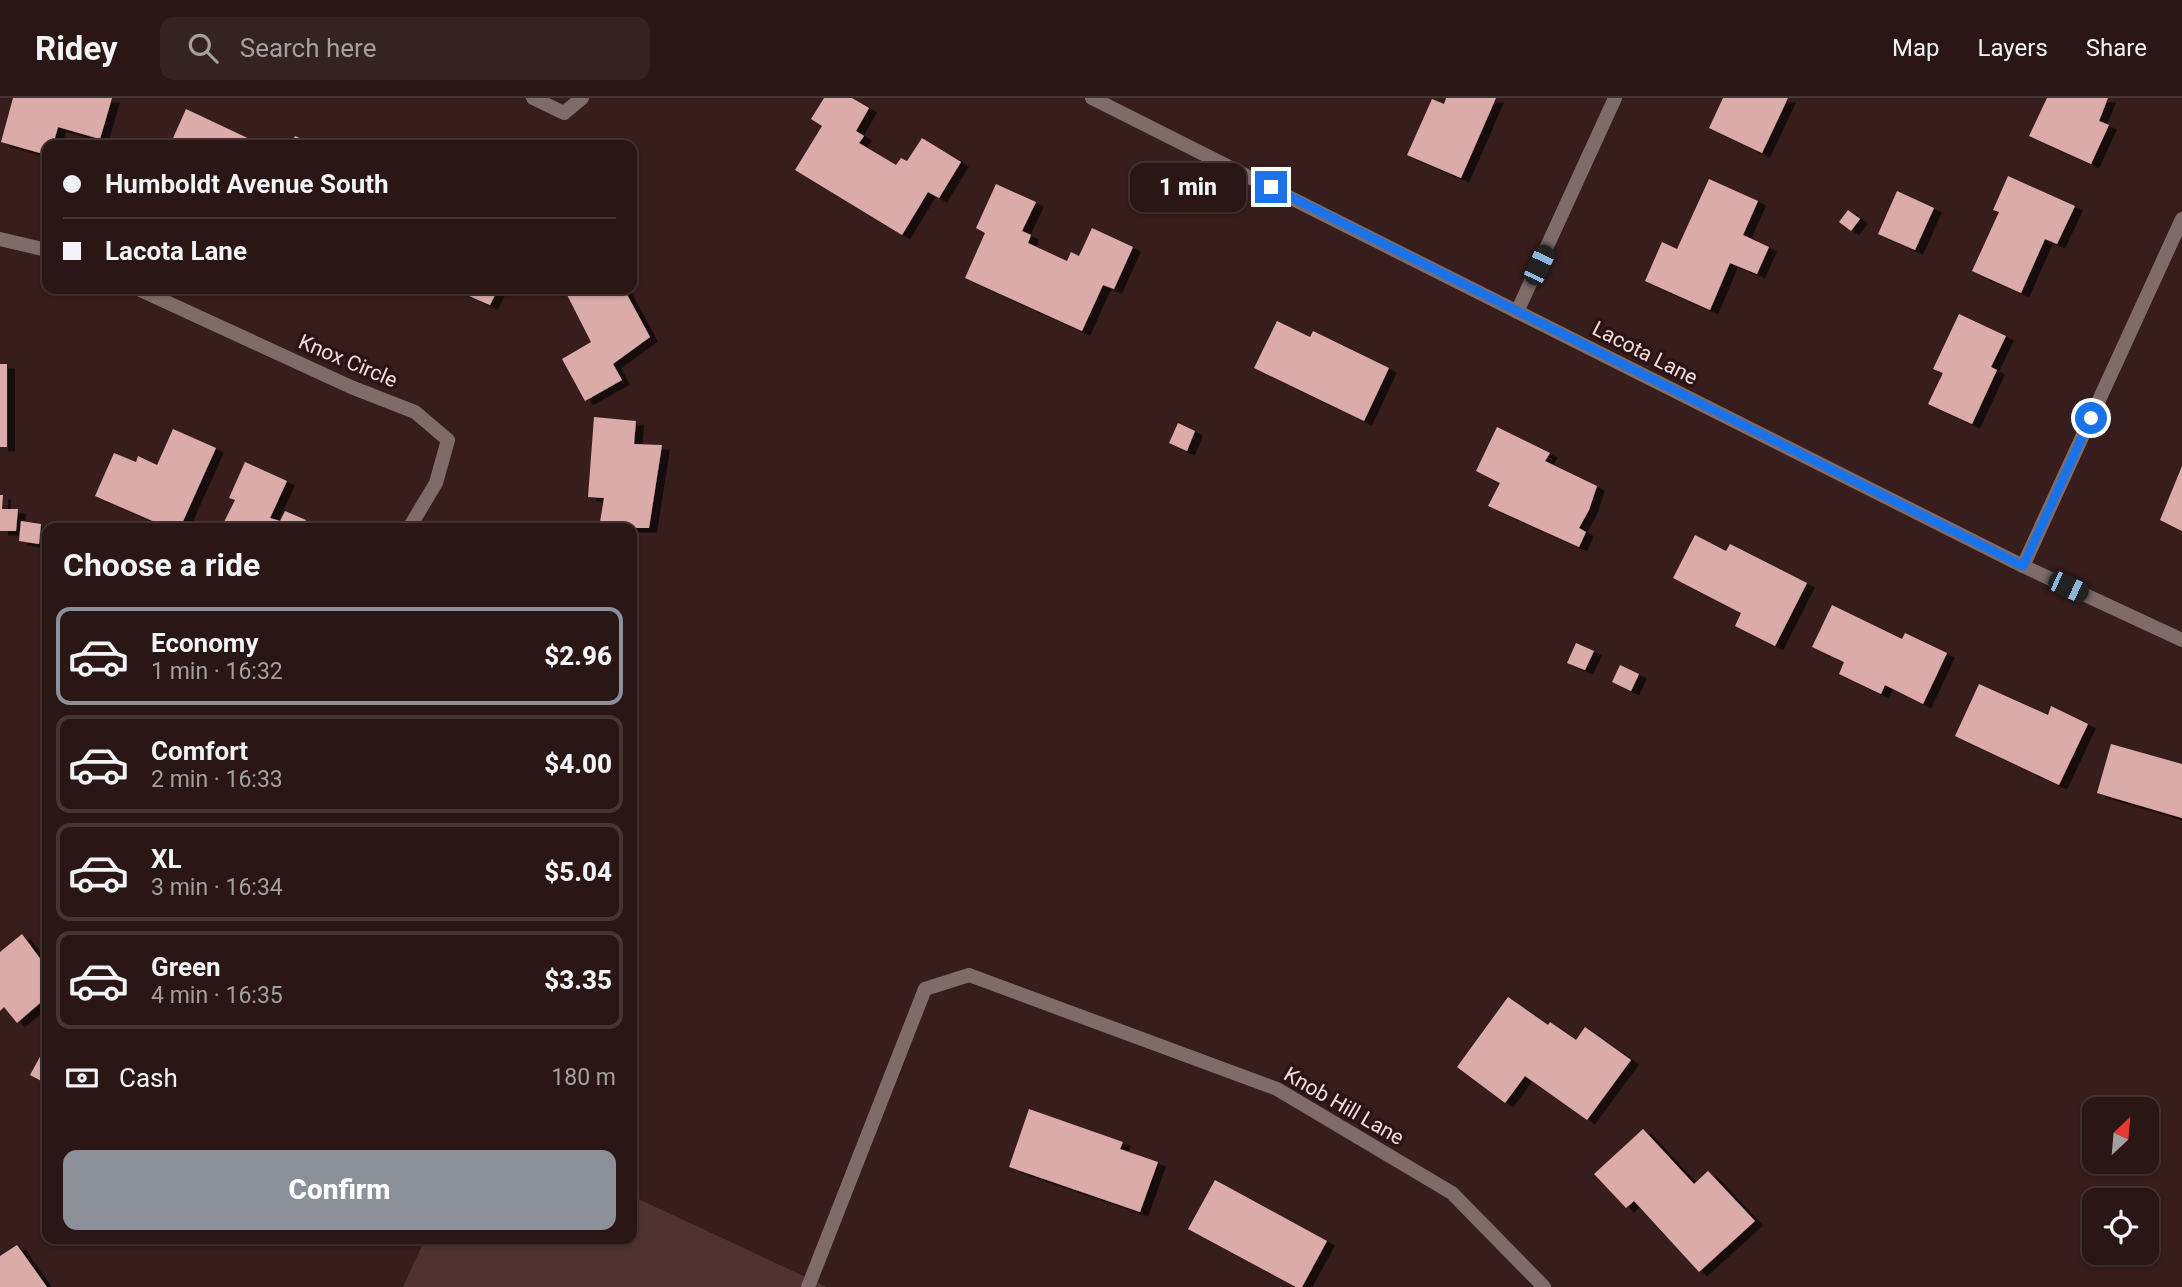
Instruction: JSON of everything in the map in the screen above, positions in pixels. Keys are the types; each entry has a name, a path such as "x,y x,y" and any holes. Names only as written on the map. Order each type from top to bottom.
{"street":[{"path":"533,98 564,113 582,98"},
{"name":"Lacota Lane","path":"1092,98 2023,566 2182,640"},
{"path":"1517,312 1615,98"},
{"path":"2023,566 2182,219"},
{"path":"0,239 42,249"},
{"name":"Knox Circle","path":"149,294 351,387 415,412 447,440 436,483 412,523"},
{"name":"Knob Hill Lane","path":"808,1287 925,989 969,975 1277,1089 1452,1193 1544,1287"}],"shaded area":[{"path":"637,1198 827,1287 403,1287 423,1244 637,1244"}],"building":[{"path":"13,98 112,98 100,139 58,127 54,140 42,140 42,154 1,142"},
{"path":"824,98 852,98 869,108 856,131 864,136 859,143 896,165 901,158 907,161 922,138 961,162 939,198 928,192 902,235 795,170 822,126 811,119"},
{"path":"1446,98 1496,98 1461,178 1407,155 1432,99 1444,104"},
{"path":"1723,98 1788,98 1762,153 1709,128"},
{"path":"2047,98 2108,98 2099,121 2109,125 2091,164 2029,136"},
{"path":"186,109 252,140 172,140"},
{"path":"2008,176 2075,206 2057,244 2045,239 2021,293 1972,271 1999,212 1993,210"},
{"path":"1709,179 1758,201 1743,235 1769,247 1757,274 1730,263 1710,310 1645,281 1662,242 1677,249"},
{"path":"996,184 1036,202 1022,231 1031,235 1028,243 1067,261 1071,252 1079,256 1092,228 1133,247 1114,289 1103,285 1082,331 965,278 985,233 976,228"},
{"path":"1897,191 1934,208 1915,250 1878,234"},
{"path":"1848,210 1860,219 1851,231 1839,222"},
{"path":"465,294 496,294 490,305"},
{"path":"567,294 627,294 650,337 613,364 622,380 585,401 562,359 591,342"},
{"path":"1959,314 2006,336 1991,367 1997,370 1972,424 1928,404 1943,373 1933,369"},
{"path":"1277,321 1310,337 1313,331 1389,368 1364,421 1254,368"},
{"path":"0,364 7,364 7,447 0,447"},
{"path":"594,417 636,421 634,444 662,445 649,528 637,528 637,523 600,523 604,498 588,497"},
{"path":"1178,423 1195,431 1187,451 1169,443"},
{"path":"1497,427 1550,453 1545,461 1597,486 1589,510 1579,528 1586,532 1579,547 1488,506 1500,483 1476,471"},
{"path":"173,429 216,448 182,523 157,523 95,496 114,453 136,462 138,456 157,465"},
{"path":"245,462 287,481 270,518 280,521 285,511 306,520 305,523 224,523 235,500 229,498"},
{"path":"2182,466 2182,531 2160,520"},
{"path":"0,495 3,495 2,509 18,509 16,531 0,531"},
{"path":"21,521 41,524 39,544 19,541"},
{"path":"1695,535 1726,551 1730,544 1807,583 1775,646 1735,626 1741,613 1673,578"},
{"path":"1832,605 1902,639 1905,633 1947,653 1923,704 1885,685 1881,694 1839,674 1844,662 1812,647"},
{"path":"1576,643 1594,651 1585,670 1567,663"},
{"path":"1620,665 1639,674 1631,691 1612,682"},
{"path":"1979,684 2048,715 2051,706 2088,724 2059,785 1955,736"},
{"path":"2111,744 2182,764 2182,818 2097,793"},
{"path":"22,934 42,961 42,1001 17,1023 4,1007 0,1011 0,952"},
{"path":"1508,997 1548,1025 1550,1022 1576,1040 1585,1027 1631,1060 1587,1120 1525,1076 1505,1103 1457,1067"},
{"path":"42,1053 42,1081 30,1075"},
{"path":"1029,1109 1123,1142 1120,1149 1158,1162 1140,1212 1009,1167"},
{"path":"1643,1129 1694,1184 1708,1171 1755,1221 1699,1272 1634,1201 1626,1208 1594,1174"},
{"path":"1215,1180 1327,1241 1302,1287 1296,1287 1188,1229"},
{"path":"17,1245 47,1287 0,1287 0,1256"}],"route":[{"path":"1271,187 2023,566 2091,418"}]}
